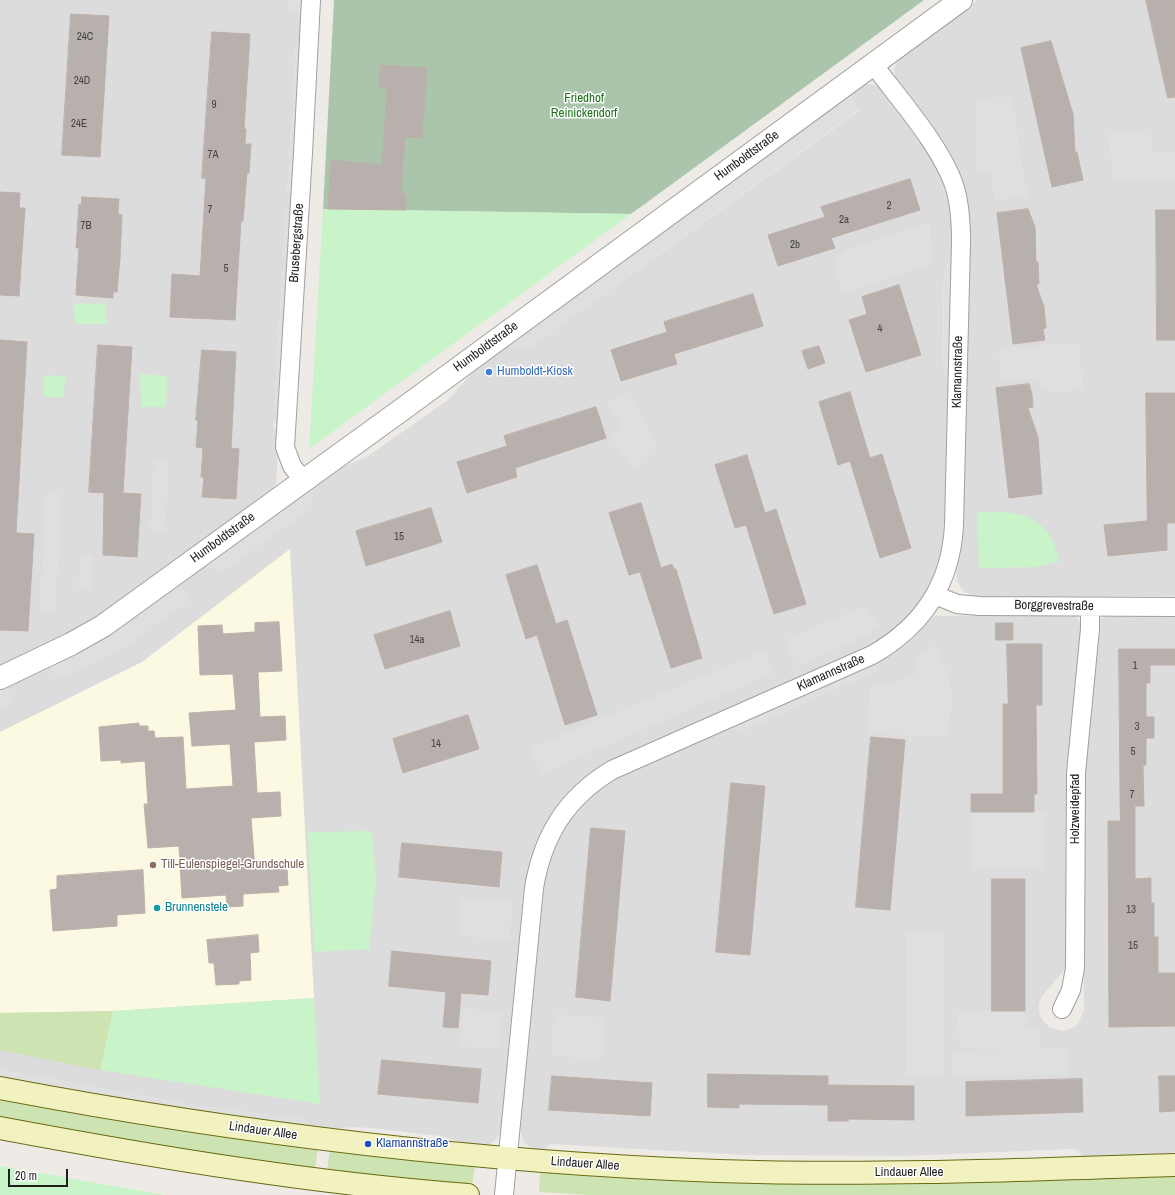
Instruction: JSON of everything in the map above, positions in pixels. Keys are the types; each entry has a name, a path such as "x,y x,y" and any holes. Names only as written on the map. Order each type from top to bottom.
{"main road":[{"name":"Lindauer Allee","path":"0,1088 111,1108 247,1129 405,1149 508,1159 631,1167 813,1173 936,1173 1175,1165"},
{"path":"0,1128 81,1143 262,1171 468,1195"}],"street":[{"name":"Brusebergstraße","path":"303,480 292,466 285,447 303,153 310,0"},
{"name":"Humboldtstraße","path":"0,678 89,635 961,0"},
{"name":"Klamannstraße","path":"504,1195 534,888 545,844 561,816 585,788 612,770 872,655 890,645 914,623 935,595 948,567 954,536 961,242 960,209 955,188 940,156 873,64"},
{"name":"Borggrevestraße","path":"935,595 957,604 980,606 1175,606"},
{"name":"Holzweidepfad","path":"1062,1009 1071,990 1075,968 1076,773 1090,629 1090,607"}],"shaded area":[{"path":"0,0 304,0 302,43 296,43 293,110 295,110 294,115 292,115 287,194 294,194 293,211 286,211 283,260 287,261 287,267 283,268 273,426 279,436 276,484 272,491 109,610 80,628 0,666"},
{"path":"289,0 304,0 304,13 289,12"},
{"path":"978,0 1175,0 1175,596 976,597 963,591 957,581 956,570 963,532 970,255 969,214 965,191 954,162 895,77 894,69 899,59"},
{"path":"296,43 302,43 299,110 292,110"},
{"path":"866,84 879,87 922,145 939,170 950,203 952,256 944,272 943,325 943,371 949,383 945,538 937,570 929,588 918,605 903,622 888,635 865,649 617,757 583,779 555,808 537,840 528,868 502,1129 497,1139 487,1146 467,1144 440,1136 370,1128 314,1128 305,1120 182,1103 0,1070 0,707 13,701 6,687 50,665 57,679 121,649 190,599 181,587 181,583 203,567 224,570 314,487 338,469 368,456 448,400 474,371 505,346 529,348 860,110 850,95"},
{"path":"850,95 860,109 529,348 505,346"},
{"path":"1012,97 1027,197 995,200 990,171 975,172 976,98"},
{"path":"292,115 298,115 294,194 287,194"},
{"path":"1150,129 1152,151 1175,151 1175,178 1113,178 1108,133"},
{"path":"286,211 293,211 290,261 283,261"},
{"path":"930,222 931,264 842,293 834,262 846,249"},
{"path":"952,256 949,383 943,371 944,272"},
{"path":"283,267 289,268 280,424 273,423"},
{"path":"1079,343 1083,390 1051,392 1033,379 1000,381 998,348"},
{"path":"631,392 659,449 636,471 610,438 621,425 605,402"},
{"path":"154,458 169,459 165,532 150,532"},
{"path":"314,487 312,508 224,571 203,567"},
{"path":"46,493 62,494 55,613 39,612"},
{"name":"Till-Eulenspiegel-Grundschule","path":"290,549 314,998 113,1011 0,1013 0,732 142,662"},
{"path":"80,554 94,555 92,590 78,590"},
{"path":"181,583 181,587 190,599 121,649 57,680 50,665 110,635"},
{"path":"864,606 881,626 872,633 796,667 785,640"},
{"path":"1069,614 1075,616 1081,623 1067,967 1042,996 1039,1003 1039,1013 1049,1027 1062,1031 1077,1025 1084,1011 1083,781 1098,626 1101,619 1110,614 1175,614 1175,1152 1166,1154 1085,1158 1077,1150 1071,1149 905,1156 745,1155 550,1144 543,1150 537,1151 527,1145 523,1140 520,1128 545,875 549,861 563,828 583,803 600,788 616,778 727,729 744,730 873,672 882,660 910,641 934,616"},
{"path":"936,643 950,680 952,703 948,736 867,734 871,683 888,683 920,672 914,660"},
{"path":"764,651 773,673 541,774 531,748"},
{"path":"882,660 873,672 744,730 727,729"},
{"path":"6,687 13,701 0,707 0,690"},
{"path":"971,812 1045,812 1045,870 971,870"},
{"path":"462,897 513,902 509,940 458,936"},
{"path":"906,933 944,933 944,1077 906,1077"},
{"path":"463,1008 502,1012 498,1049 459,1046"},
{"path":"958,1011 1025,1011 1026,1027 1039,1027 1040,1047 959,1048"},
{"path":"554,1014 606,1018 603,1059 551,1056"},
{"path":"1069,1048 1069,1075 952,1076 952,1050"},
{"path":"0,1070 182,1103 305,1120 314,1128 180,1110 0,1078"}],"green space":[{"name":"Friedhof Reinickendorf","path":"334,0 924,0 631,214 323,209"},
{"path":"323,209 631,214 309,449"},
{"path":"73,303 105,304 107,324 75,324"},
{"path":"140,374 167,376 166,407 141,407"},
{"path":"44,375 65,376 64,397 44,397"},
{"path":"977,512 1007,513 1030,518 1039,524 1047,533 1054,545 1060,561 1038,567 979,568"},
{"path":"372,831 376,878 369,949 314,952 308,832"},
{"path":"314,998 320,1104 100,1070 113,1011"},
{"path":"113,1011 100,1070 0,1050 0,1013"},
{"path":"0,1097 318,1148 315,1169 265,1163 0,1119"},
{"path":"330,1150 475,1165 472,1186 327,1171"},
{"path":"0,1166 165,1195 0,1195"},
{"path":"540,1171 853,1184 1175,1175 1175,1195 591,1195 539,1192"}],"building":[{"path":"1146,0 1175,0 1175,97 1168,98"},
{"path":"71,14 109,16 100,157 62,155"},
{"path":"212,32 250,34 244,129 246,129 245,144 251,144 243,221 241,221 235,320 170,317 172,274 200,276 206,178 202,178"},
{"path":"1051,41 1073,114 1075,152 1077,152 1083,180 1052,187 1021,48"},
{"path":"381,65 427,68 422,138 405,137 401,193 406,194 406,210 328,209 331,160 382,165 387,89 379,88"},
{"path":"910,179 920,210 831,238 835,248 778,266 768,235 825,217 821,207"},
{"path":"0,192 20,193 19,208 25,208 19,296 0,295"},
{"path":"82,197 119,199 118,214 122,215 120,258 117,292 113,292 113,298 76,295 79,248 76,248 79,204 81,205"},
{"path":"1028,209 1035,227 1036,262 1038,262 1039,284 1036,284 1044,307 1046,328 1043,329 1045,340 1013,344 997,213"},
{"path":"1156,210 1175,210 1175,340 1157,340"},
{"path":"899,285 921,355 866,372 849,320 867,314 862,297"},
{"path":"753,294 763,326 674,354 677,364 621,381 611,350 667,332 664,322"},
{"path":"0,340 27,342 16,533 34,534 28,631 0,630"},
{"path":"98,345 132,347 123,493 141,494 137,557 103,555 104,493 89,492"},
{"path":"819,346 825,363 808,369 802,351"},
{"path":"202,350 236,352 231,448 239,449 236,499 202,497 204,477 201,477 203,448 196,447 198,421 196,420"},
{"path":"1029,384 1032,394 1033,407 1028,408 1038,437 1042,494 1009,498 996,388"},
{"path":"850,392 870,458 882,454 911,548 880,558 850,461 838,465 819,402"},
{"path":"1146,393 1175,393 1175,523 1167,523 1167,550 1108,556 1104,525 1147,521"},
{"path":"596,407 606,438 515,468 517,477 467,493 457,462 507,446 504,436"},
{"path":"747,455 765,513 776,509 806,604 774,614 746,525 735,528 715,465"},
{"path":"641,503 661,568 672,564 674,569 676,569 702,658 671,668 640,572 629,575 609,513"},
{"path":"431,508 442,542 366,566 356,531"},
{"path":"537,565 556,624 567,620 597,715 565,725 537,635 526,639 506,575"},
{"path":"450,611 460,646 385,669 374,635"},
{"path":"279,622 282,671 258,672 260,717 285,716 286,740 254,742 257,793 280,792 281,816 251,818 255,869 287,869 288,885 278,886 279,892 243,894 243,906 227,907 226,895 182,898 179,846 148,848 144,804 148,804 145,761 121,763 121,760 101,761 99,727 139,723 139,726 148,726 148,731 154,731 155,738 183,737 186,789 233,786 230,744 192,746 189,713 236,710 233,674 200,675 198,626 222,625 223,634 255,632 255,623"},
{"path":"996,623 1013,623 1013,640 996,640"},
{"path":"1007,644 1042,644 1042,705 1036,705 1037,794 1034,794 1034,812 971,812 971,794 1003,794 1003,704 1008,704"},
{"path":"1119,649 1175,649 1175,665 1150,665 1150,683 1146,683 1146,717 1154,717 1154,738 1146,738 1146,765 1143,765 1144,806 1135,806 1135,879 1151,878 1151,903 1154,903 1154,937 1158,937 1158,973 1175,973 1175,1026 1109,1027 1108,821 1120,821"},
{"path":"468,715 479,749 403,773 393,739"},
{"path":"871,737 905,740 890,910 856,907"},
{"path":"731,783 765,786 750,955 716,952"},
{"path":"591,828 625,831 610,1001 576,997"},
{"path":"402,843 502,852 499,887 399,877"},
{"path":"143,870 145,913 117,915 117,926 53,931 50,890 57,889 57,876"},
{"path":"992,879 1025,879 1025,1011 992,1011"},
{"path":"258,935 259,952 250,953 251,980 239,981 239,984 216,985 214,963 209,963 207,940"},
{"path":"392,951 491,961 488,995 461,993 458,1028 443,1027 446,992 389,986"},
{"path":"382,1060 481,1069 478,1103 378,1094"},
{"path":"708,1074 828,1076 828,1085 914,1086 914,1120 849,1119 848,1121 828,1121 828,1105 739,1104 739,1108 708,1107"},
{"path":"552,1076 652,1083 650,1116 549,1110"},
{"path":"1159,1076 1175,1076 1175,1111 1160,1112"},
{"path":"1082,1079 1083,1112 966,1116 966,1082"}],"place":[{"name":"Humboldt-Kiosk","path":"489,372"},
{"name":"Till-Eulenspiegel-Grundschule","path":"153,865"},
{"name":"Brunnenstele","path":"157,908"},
{"name":"Klamannstraße","path":"368,1144"}]}
